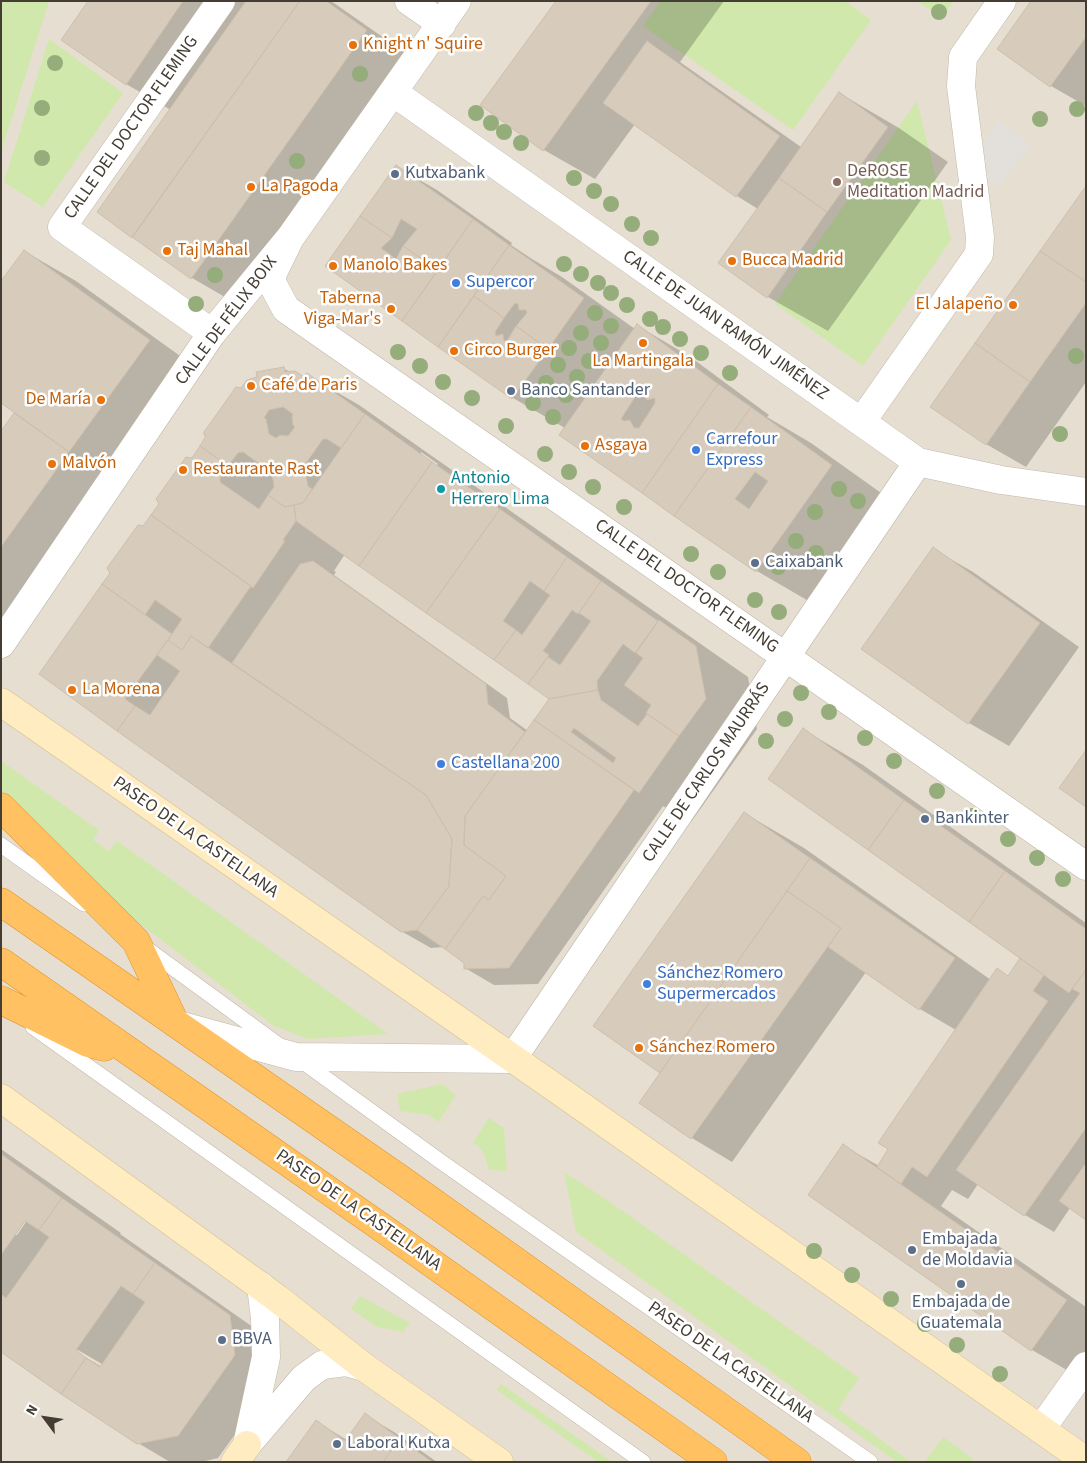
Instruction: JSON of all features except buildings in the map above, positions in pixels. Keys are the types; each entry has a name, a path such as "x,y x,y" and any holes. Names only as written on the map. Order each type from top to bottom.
{"highway":[{"path":"1,808 136,941 175,1024"},
{"name":"PASEO DE LA CASTELLANA","path":"1,902 402,1181 798,1462"},
{"name":"PASEO DE LA CASTELLANA","path":"1,962 713,1462"},
{"path":"1,1000 88,1044 130,1053"}],"main road":[{"name":"PASEO DE LA CASTELLANA","path":"1,702 1086,1461"},
{"path":"1,1098 261,1286 364,1367 499,1462"}],"street":[{"name":"CALLE DEL DOCTOR FLEMING","path":"222,1 62,227 207,342 254,306 286,309"},
{"path":"409,1 442,24"},
{"name":"CALLE DE FÉLIX BOIX","path":"1,644 207,342 290,238 458,1"},
{"path":"862,421 979,254 980,237 962,86 963,57 1002,1"},
{"name":"CALLE DE JUAN RAMÓN JIMÉNEZ","path":"393,92 918,462 1001,480 1086,492"},
{"name":"CALLE DEL DOCTOR FLEMING","path":"290,238 272,275 272,283 286,309 1086,866"},
{"name":"CALLE DE CARLOS MAURRÁS","path":"512,1059 918,462"},
{"name":"PASEO DE LA CASTELLANA","path":"175,1024 296,1057 512,1059"},
{"path":"241,1454 266,1357 265,1318 261,1286"},
{"path":"241,1454 304,1378 322,1365 346,1362 364,1367"},
{"path":"1041,1429 1086,1366"}],"lane":[{"name":"PASEO DE LA CASTELLANA","path":"1,846 136,941 440,1161 870,1462"},
{"path":"1,1005 148,1111 339,1244 642,1462"}],"shaded area":[{"path":"1,1 1086,1 1086,1462 1,1462"},
{"path":"999,121 1030,144 999,187 982,176 989,166 974,155"}],"green space":[{"path":"1,1 49,1 1,152"},
{"path":"661,1 845,1 871,20 793,130 643,26"},
{"path":"917,1 953,1 942,18"},
{"path":"49,39 123,93 43,207 4,182"},
{"path":"917,101 951,240 863,366 775,304"},
{"path":"1,761 99,830 93,840 109,851 117,841 388,1034 308,1039 274,1026 96,890 1,789"},
{"path":"442,1084 456,1095 438,1122 429,1115 400,1111 397,1094"},
{"path":"489,1118 504,1128 507,1171 489,1170 483,1151 473,1142"},
{"path":"564,1172 607,1200 859,1378 838,1409 911,1462 897,1462 576,1232"},
{"path":"360,1296 410,1323 403,1332 377,1327 351,1309"},
{"path":"501,1384 612,1462 598,1462 497,1390"},
{"path":"943,1437 973,1459 971,1462 925,1462"}],"place":[{"name":"Knight n' Squire","path":"353,45"},
{"name":"Kutxabank","path":"395,174"},
{"name":"DeROSE Meditation Madrid","path":"837,182"},
{"name":"La Pagoda","path":"251,187"},
{"name":"Taj Mahal","path":"167,251"},
{"name":"Bucca Madrid","path":"732,261"},
{"name":"Manolo Bakes","path":"333,266"},
{"name":"Supercor","path":"456,283"},
{"name":"El Jalapeño","path":"1013,305"},
{"name":"Taberna Viga-Mar's","path":"391,309"},
{"name":"La Martingala","path":"643,343"},
{"name":"Circo Burger","path":"454,351"},
{"name":"Café de Paris","path":"251,386"},
{"name":"Banco Santander","path":"511,391"},
{"name":"De María","path":"101,400"},
{"name":"Asgaya","path":"585,446"},
{"name":"Carrefour Express","path":"696,450"},
{"name":"Malvón","path":"52,464"},
{"name":"Restaurante Rast","path":"183,470"},
{"name":"Antonio Herrero Lima","path":"441,489"},
{"name":"Caixabank","path":"755,563"},
{"name":"La Morena","path":"72,690"},
{"name":"Castellana 200","path":"441,764"},
{"name":"Bankinter","path":"925,819"},
{"name":"Sánchez Romero Supermercados","path":"647,984"},
{"name":"Sánchez Romero","path":"639,1048"},
{"name":"Embajada de Moldavia","path":"912,1250"},
{"name":"Embajada de Guatemala","path":"961,1284"},
{"name":"BBVA","path":"222,1340"},
{"name":"Laboral Kutxa","path":"337,1444"}]}
